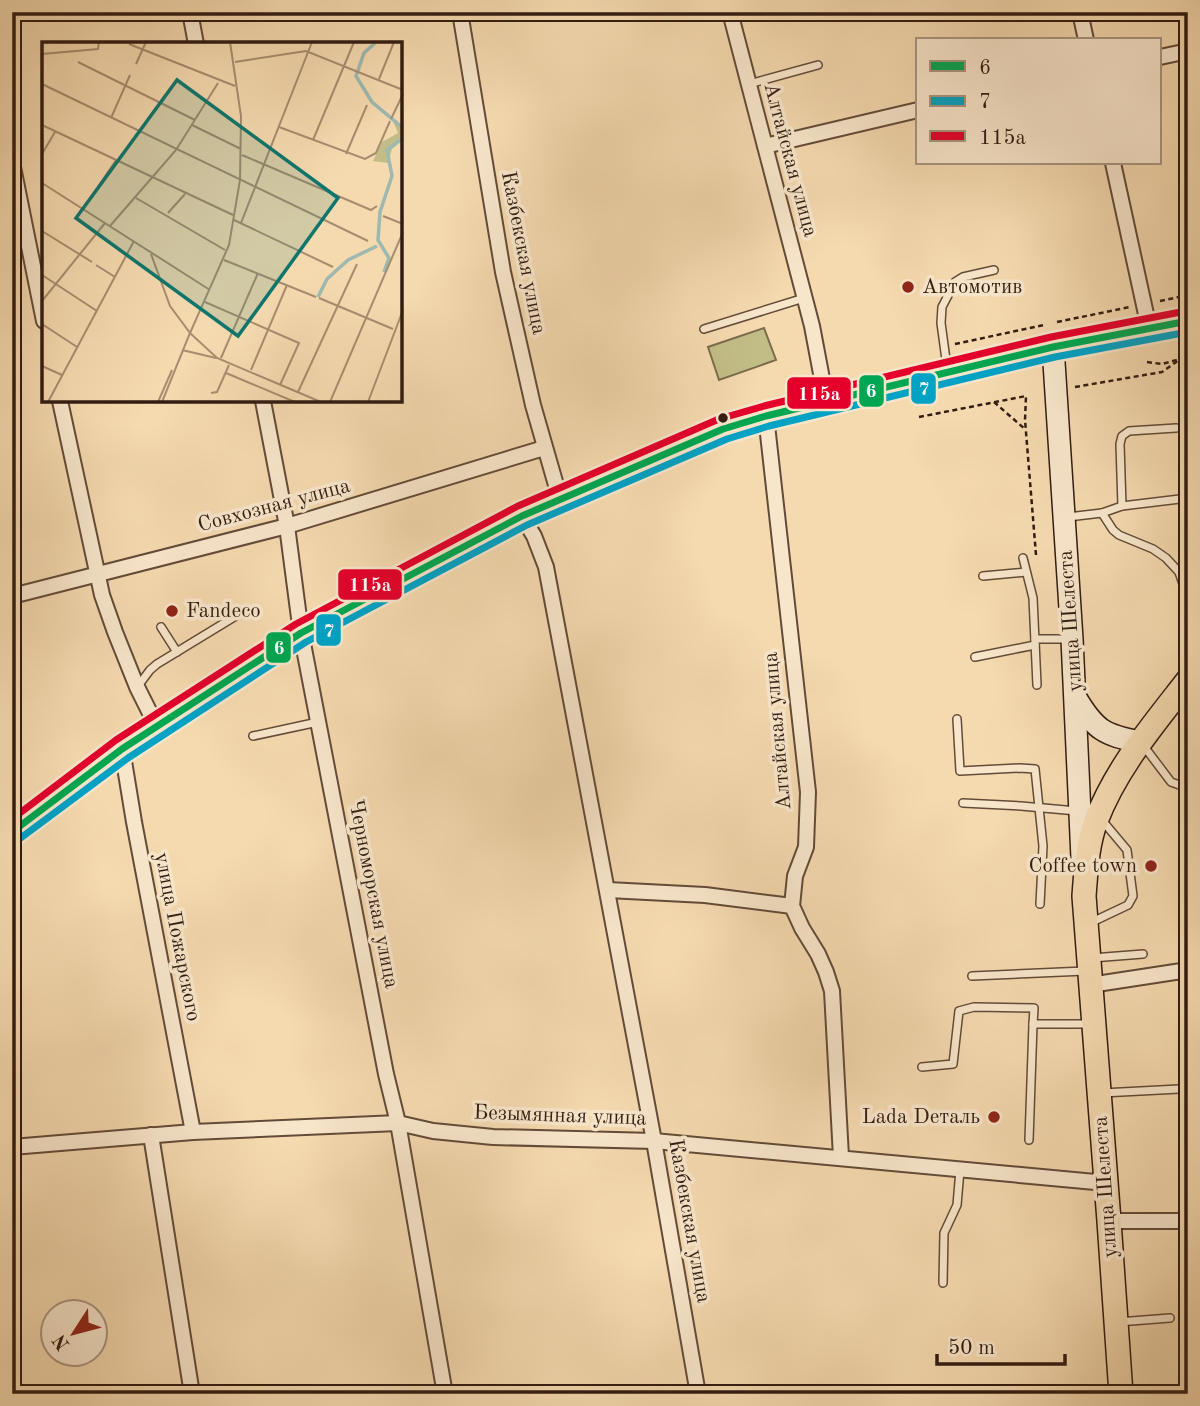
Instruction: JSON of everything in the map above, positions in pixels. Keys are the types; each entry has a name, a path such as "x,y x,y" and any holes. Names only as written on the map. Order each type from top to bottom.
{"highway":[{"path":"12,832 156,725 302,633 559,499 723,429 826,400 946,359 1053,347 1146,316 1188,321"}],"main road":[{"name":"улица Шелеста","path":"1053,347 1075,697 1089,813 1084,896 1121,1394"},
{"name":"улица Шелеста","path":"1089,813 1188,680"},
{"path":"1075,697 1098,728 1113,736 1140,742"}],"street":[{"path":"190,12 196,42"},
{"name":"Казбекская улица","path":"460,12 503,272 533,405 559,499"},
{"name":"Алтайская улица","path":"730,12 812,326 826,400"},
{"path":"1080,12 1086,38"},
{"path":"1162,57 1188,51"},
{"path":"765,146 916,110"},
{"path":"12,162 42,311"},
{"path":"1113,164 1146,316"},
{"path":"60,402 102,595 115,632 156,725"},
{"name":"Черноморская улица","path":"263,402 287,526 318,722 386,1074 398,1123 445,1394"},
{"name":"Алтайская улица","path":"766,416 808,792 806,847 795,876 792,906"},
{"name":"Совхозная улица","path":"12,596 287,526 544,448"},
{"name":"Казбекская улица","path":"522,516 547,567 654,1141 698,1394"},
{"name":"улица Пожарского","path":"122,749 193,1132"},
{"path":"608,890 705,895 792,906 822,963 832,991 841,1157"},
{"path":"1089,972 1188,970"},
{"name":"Безымянная улица","path":"12,1147 193,1132 398,1123 433,1131 494,1138 654,1141 1106,1183"},
{"path":"151,1135 192,1394"},
{"path":"1110,1221 1188,1221"}],"lane":[{"path":"748,84 818,65"},
{"path":"946,359 941,323 942,307 956,282 963,277 994,270"},
{"path":"704,329 804,298"},
{"path":"1122,506 1119,444 1122,436 1129,431 1176,428"},
{"path":"1064,518 1102,513 1122,506 1188,498"},
{"path":"1102,513 1113,530 1166,558 1179,572 1188,598"},
{"path":"1179,572 1188,556"},
{"path":"1023,558 1033,598 1037,685"},
{"path":"983,576 1026,572"},
{"path":"138,687 150,670 244,611"},
{"path":"161,627 177,652"},
{"path":"975,657 1035,642 1072,639"},
{"path":"957,719 960,771 1035,769 1043,846 1040,904"},
{"path":"253,736 318,722"},
{"path":"1140,742 1171,782 1188,788"},
{"path":"963,803 1089,813 1127,850 1133,896 1128,905 1086,924"},
{"path":"972,976 1089,972 1143,954"},
{"path":"922,1067 953,1063 959,1011 974,1007 1034,1008 1029,1140"},
{"path":"1033,1024 1093,1024"},
{"path":"1099,1093 1178,1089"},
{"path":"943,1283 944,1233 957,1205 960,1169"},
{"path":"1116,1322 1170,1318"}],"path":[{"path":"946,359 1146,316 1188,295"},
{"path":"1147,362 1162,363 1188,357"},
{"path":"1056,390 1163,372 1179,360"},
{"path":"919,417 1026,396 1025,416 1036,555"},
{"path":"995,402 1026,430"}],"shaded area":[{"path":"764,328 776,360 719,380 708,347"}],"transit line":[{"name":"115а","path":"12,819 116,740 296,624 518,506 719,419 1051,337 1186,311"},
{"name":"6","path":"12,832 122,749 301,633 522,516 723,429 766,416 1053,347 1188,321"},
{"name":"7","path":"18,840 128,758 306,642 527,525 727,439 769,426 1055,357 1188,332"}],"place":[{"name":"Автомотив","path":"908,287"},
{"name":"Fandeco","path":"172,611"},
{"name":"Coffee town","path":"1151,866"},
{"name":"Lada Dеталь","path":"994,1117"}]}
